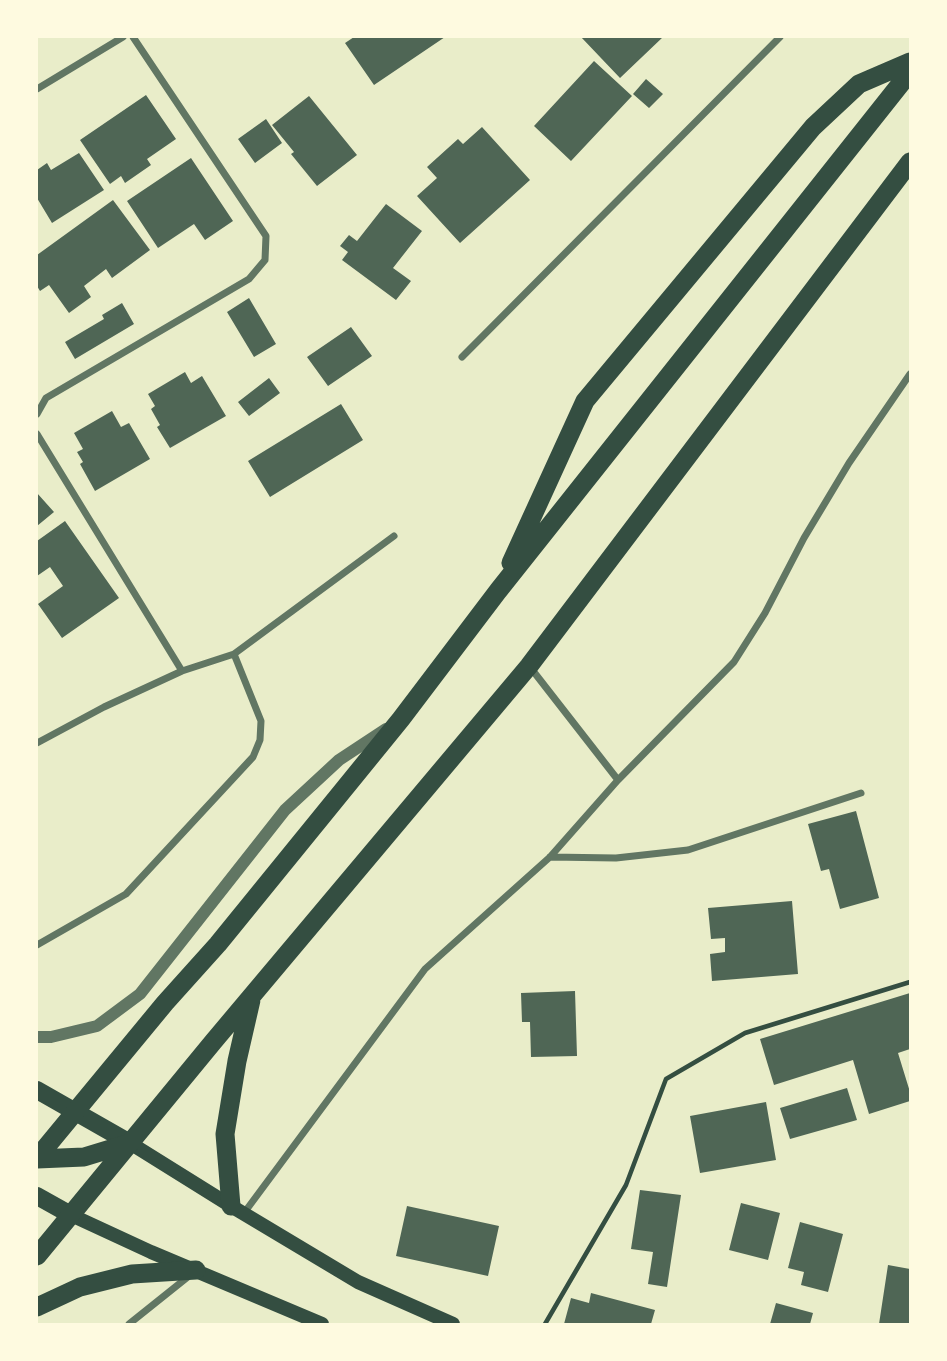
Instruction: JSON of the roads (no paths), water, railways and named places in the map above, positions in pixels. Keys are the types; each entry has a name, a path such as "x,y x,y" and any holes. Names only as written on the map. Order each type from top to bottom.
{"highway":[{"path":"498,591 585,401 813,127 859,84 910,62"},
{"path":"37,1158 218,943 401,719 498,591 910,72"},
{"path":"37,1256 529,666 910,162"},
{"path":"237,1210 225,1134 237,1061 252,996"},
{"path":"37,1158 84,1157 130,1143"},
{"path":"37,1307 80,1287 132,1273 196,1270"}],"main road":[{"path":"37,1090 130,1143 358,1282 453,1324"},
{"path":"37,1196 71,1215 322,1324"}],"street":[{"path":"37,89 123,37"},
{"path":"37,414 46,398 249,279 265,260 266,236 133,37"},
{"path":"462,357 780,37"},
{"path":"237,1210 425,968 551,857 618,780 734,662 765,613 804,538 849,463 910,374"},
{"path":"37,434 182,671"},
{"path":"37,743 104,707 182,671 234,654 394,536"},
{"path":"37,945 126,894 253,757 260,740 261,721 234,654"},
{"path":"529,666 618,780"},
{"path":"37,1037 51,1037 97,1026 140,993 285,810 340,760 401,719"},
{"path":"551,857 616,858 688,850 861,793"},
{"path":"129,1324 196,1270"}]}
